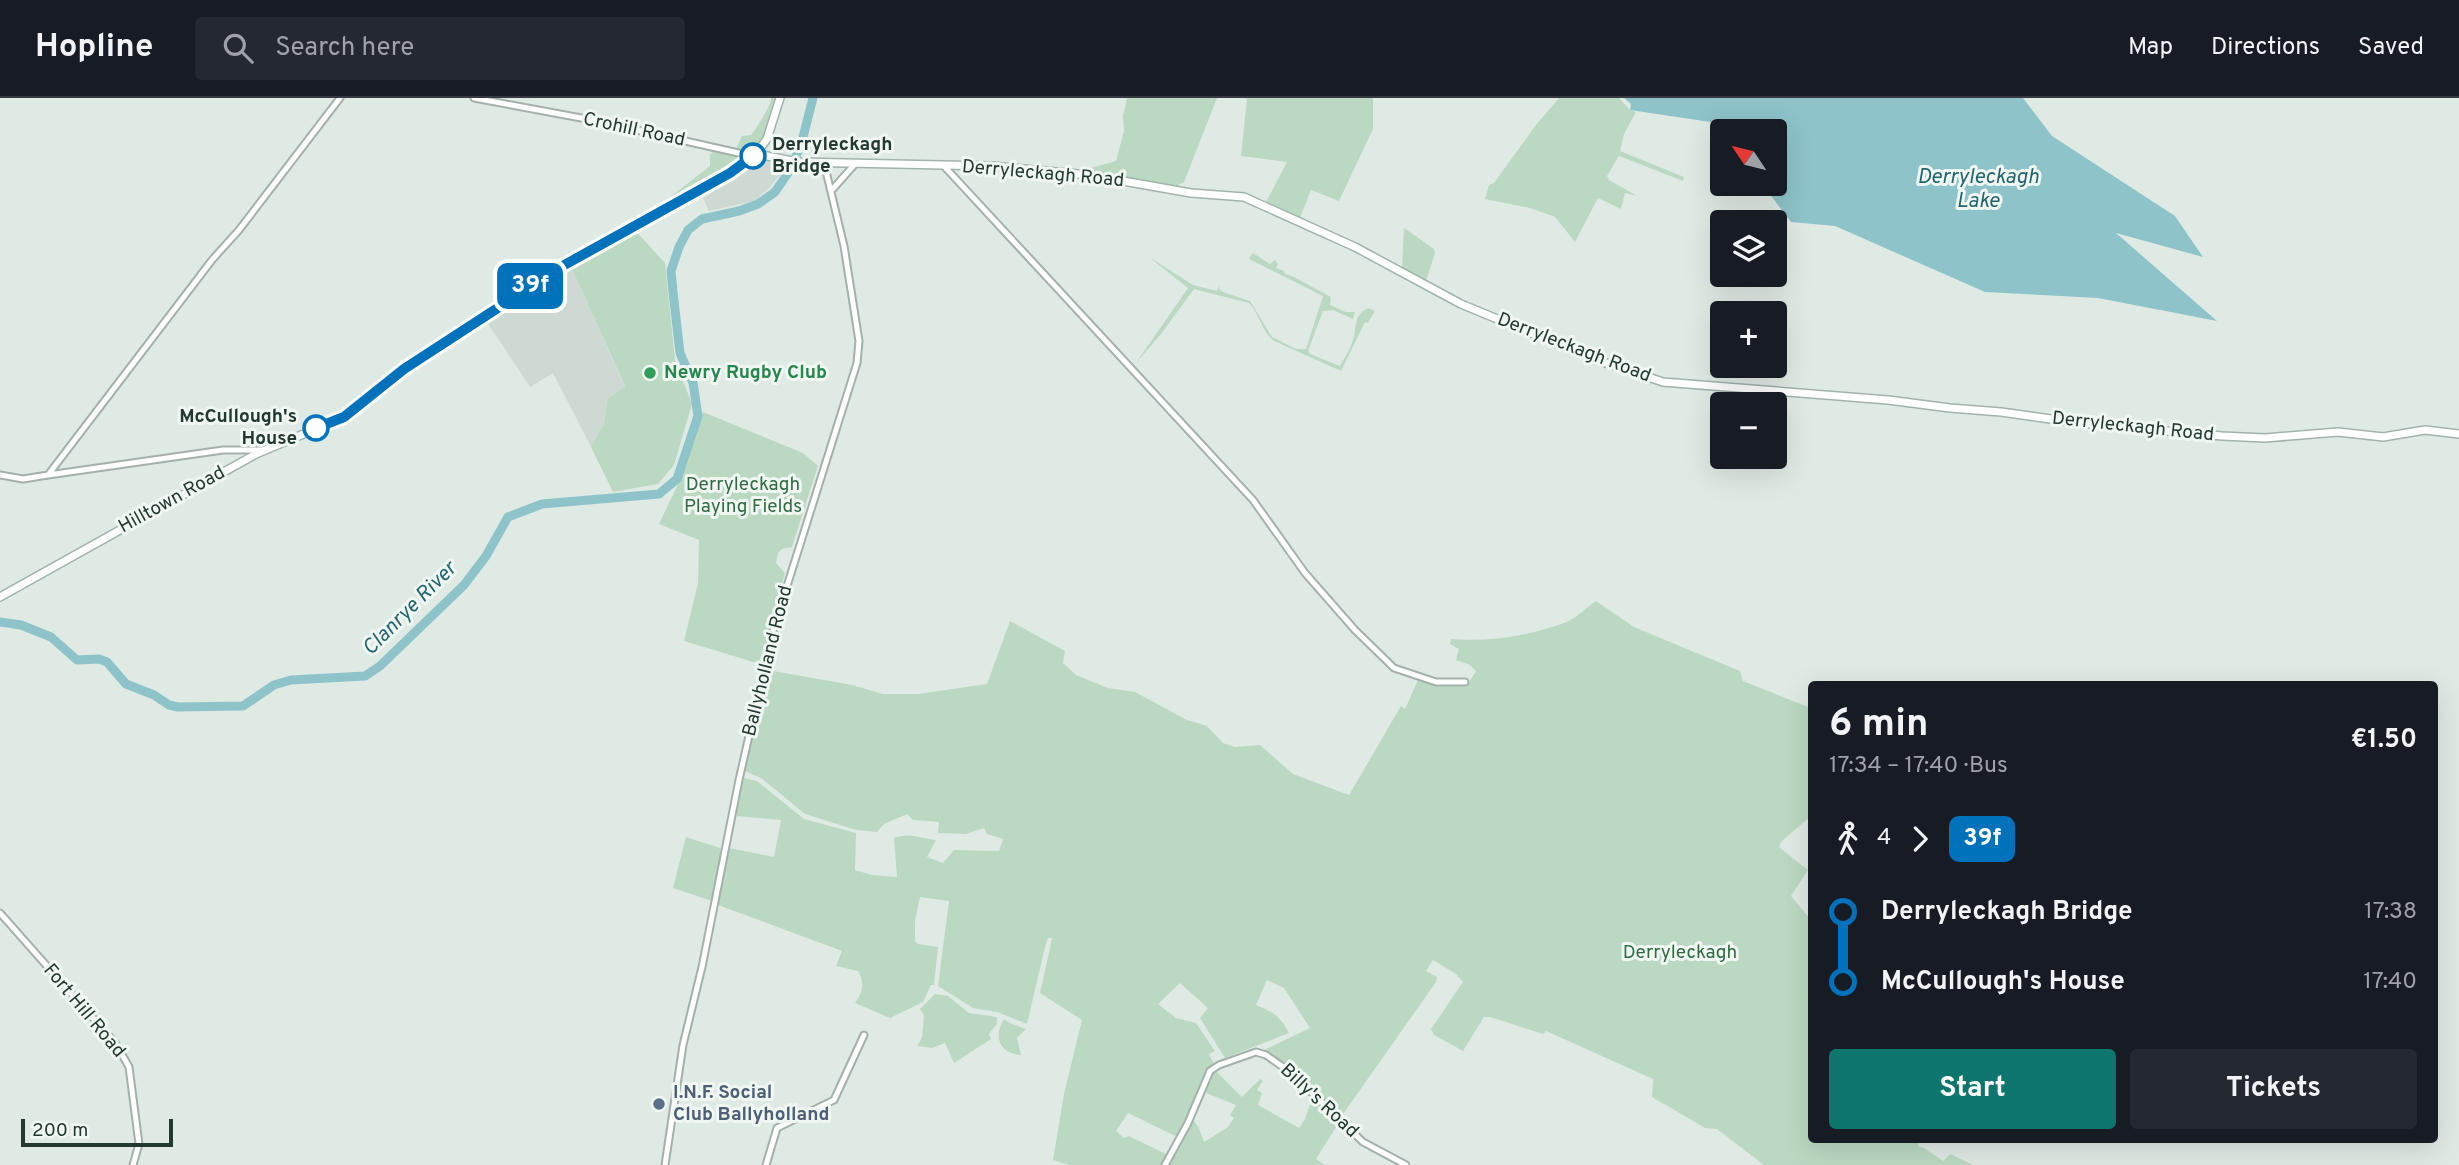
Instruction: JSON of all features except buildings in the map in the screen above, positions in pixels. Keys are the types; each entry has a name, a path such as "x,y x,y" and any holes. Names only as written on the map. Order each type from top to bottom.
{"street":[{"path":"48,475 340,98"},
{"name":"Crohill Road","path":"474,98 592,120 743,154 750,159"},
{"name":"Hilltown Road","path":"0,597 263,450 344,417 404,369 500,305 599,244 730,173 758,152 770,132 780,98"},
{"name":"Derryleckagh Road","path":"758,152 780,160 797,162 992,166 1089,176 1191,193 1244,197 1355,247 1461,304 1582,355 1663,382 1888,400 2078,423 2222,436 2265,438 2338,432 2383,437 2425,430 2459,434"},
{"name":"Ballyholland Road","path":"665,1165 683,1045 772,634 857,363 859,341 844,246 824,163"},
{"path":"831,191 855,164"},
{"path":"943,165 1253,500 1305,573 1346,622 1394,668 1436,682 1465,681"},
{"path":"0,475 23,479 223,450 263,450"},
{"name":"Fort Hill Road","path":"0,913 116,1044 129,1067 139,1144 133,1165"},
{"path":"766,1165 777,1128 834,1100 864,1035"},
{"name":"Billy's Road","path":"1165,1165 1188,1123 1210,1071 1219,1065 1256,1052 1266,1055 1290,1072 1363,1142 1406,1165"}],"shaded area":[{"path":"766,159 790,163 754,201 709,211 701,194"},
{"path":"571,267 625,387 607,400 604,423 591,447 553,373 530,387 487,322"}],"green space":[{"path":"771,98 777,98 762,141 751,152 735,151 742,136 751,135 757,127"},
{"path":"1127,98 1217,98 1184,182 1175,187 1083,170 1116,161 1124,131 1123,116"},
{"path":"1245,98 1373,98 1373,129 1339,201 1311,190 1300,218 1266,202 1287,162 1241,156"},
{"path":"1559,98 1619,98 1630,110 1636,112 1624,134 1620,151 1684,177 1683,181 1619,156 1607,176 1609,180 1637,196 1625,193 1621,209 1598,198 1575,242 1555,217 1530,208 1485,199 1489,185 1494,183"},
{"path":"713,152 742,159 740,164 651,212 710,166 710,155"},
{"path":"1404,228 1434,249 1426,281 1402,267"},
{"name":"Newry Rugby Club","path":"634,229 665,263 675,360 692,404 674,465 658,484 613,492 591,447 604,423 607,400 625,386 571,267 601,253"},
{"path":"1253,253 1270,264 1275,260 1278,264 1276,268 1285,274 1331,297 1330,305 1346,312 1355,312 1353,319 1333,310 1323,311 1308,351 1310,354 1340,366 1352,343 1358,317 1369,308 1375,311 1368,323 1365,322 1341,371 1274,341 1249,303 1194,289 1136,363 1188,288 1149,257 1193,285 1217,291 1219,286 1220,291 1250,301 1272,337 1296,349 1306,349 1323,296 1251,260 1249,258"},
{"name":"Derryleckagh Playing Fields","path":"703,412 803,453 818,466 792,547 782,549 778,553 776,563 785,573 760,664 684,641 698,583 699,540 659,524 679,482"},
{"name":"Derryleckagh","path":"1596,601 1634,627 1740,671 1743,681 1808,707 1808,819 1782,841 1779,847 1808,870 1791,896 1808,916 1808,1143 1919,1143 1918,1146 1943,1161 1950,1154 1973,1165 1764,1165 1717,1129 1705,1128 1652,1097 1653,1079 1546,1031 1543,1034 1484,1017 1463,1051 1434,1035 1431,1029 1463,982 1456,974 1433,960 1426,971 1437,977 1436,982 1341,1117 1290,1067 1264,1050 1310,1028 1284,988 1267,980 1256,1005 1276,1016 1289,1033 1225,1058 1200,1018 1208,1008 1180,983 1158,1004 1176,1018 1196,1023 1215,1051 1209,1054 1214,1064 1206,1072 1182,1131 1175,1136 1128,1113 1116,1131 1124,1138 1129,1136 1168,1155 1162,1165 1069,1165 1053,1160 1064,1094 1082,1020 1040,993 1052,938 1048,938 1045,947 1027,1024 997,1012 973,1008 938,986 949,901 920,897 915,921 915,941 918,944 938,947 934,985 931,985 923,1002 890,1018 855,1003 861,991 862,980 858,971 836,966 842,951 718,905 729,848 774,857 781,820 737,816 736,806 744,778 757,781 804,819 856,833 855,870 872,875 897,877 894,838 900,836 936,840 927,857 943,863 954,850 999,851 1003,839 987,834 984,828 966,834 938,833 939,822 913,820 907,814 884,824 877,832 856,830 805,814 761,778 745,771 768,670 852,685 883,694 918,694 987,684 1010,621 1065,651 1063,663 1076,675 1108,688 1135,692 1187,720 1207,726 1223,743 1235,747 1260,745 1293,774 1349,795 1401,706 1405,709 1418,680 1421,678 1441,684 1468,684 1476,671 1470,665 1456,660 1459,649 1450,644 1451,639 1508,637 1551,628 1576,616"},
{"path":"686,837 720,848 723,854 712,901 673,888"},
{"path":"935,994 948,996 969,1013 997,1017 997,1024 989,1034 991,1039 954,1063 945,1043 932,1048 917,1046 922,1038 924,1015 920,1009"},
{"path":"1004,1019 1026,1029 1017,1038 1021,1055 1008,1051 1000,1043 999,1032"},
{"path":"1216,1071 1242,1097 1260,1079 1263,1081 1257,1090 1262,1093 1258,1105 1299,1128 1311,1101 1328,1113 1338,1124 1316,1159 1325,1165 1167,1165 1191,1117 1204,1142 1228,1127 1234,1118 1230,1115 1236,1105 1206,1093 1205,1086"}],"water":[{"name":"Derryleckagh Lake","path":"1624,98 2023,98 2052,136 2175,216 2203,257 2116,233 2217,321 2098,298 1985,292 1835,226 1791,222 1787,217 1787,210 1782,210 1771,196 1787,196 1787,119 1710,119 1710,122 1630,110 1631,104"}],"waterway":[{"name":"Clanrye River","path":"0,622 21,625 51,637 77,660 99,659 107,662 126,684 154,695 169,705 243,706 274,685 291,680 365,676 380,666 464,585 486,556 508,517 542,504 659,494 677,479 698,416 693,383 680,353 674,301 671,271 679,247 688,230 702,219 758,204 775,192 792,167 813,98"}],"bus line":[{"name":"39f","path":"316,428 344,417 404,369 559,268 730,173 753,156"}],"place":[{"name":"Derryleckagh Bridge","path":"753,156"},
{"name":"Newry Rugby Club","path":"650,373"},
{"name":"McCullough's House","path":"316,428"},
{"name":"I.N.F. Social Club Ballyholland","path":"659,1104"}]}
